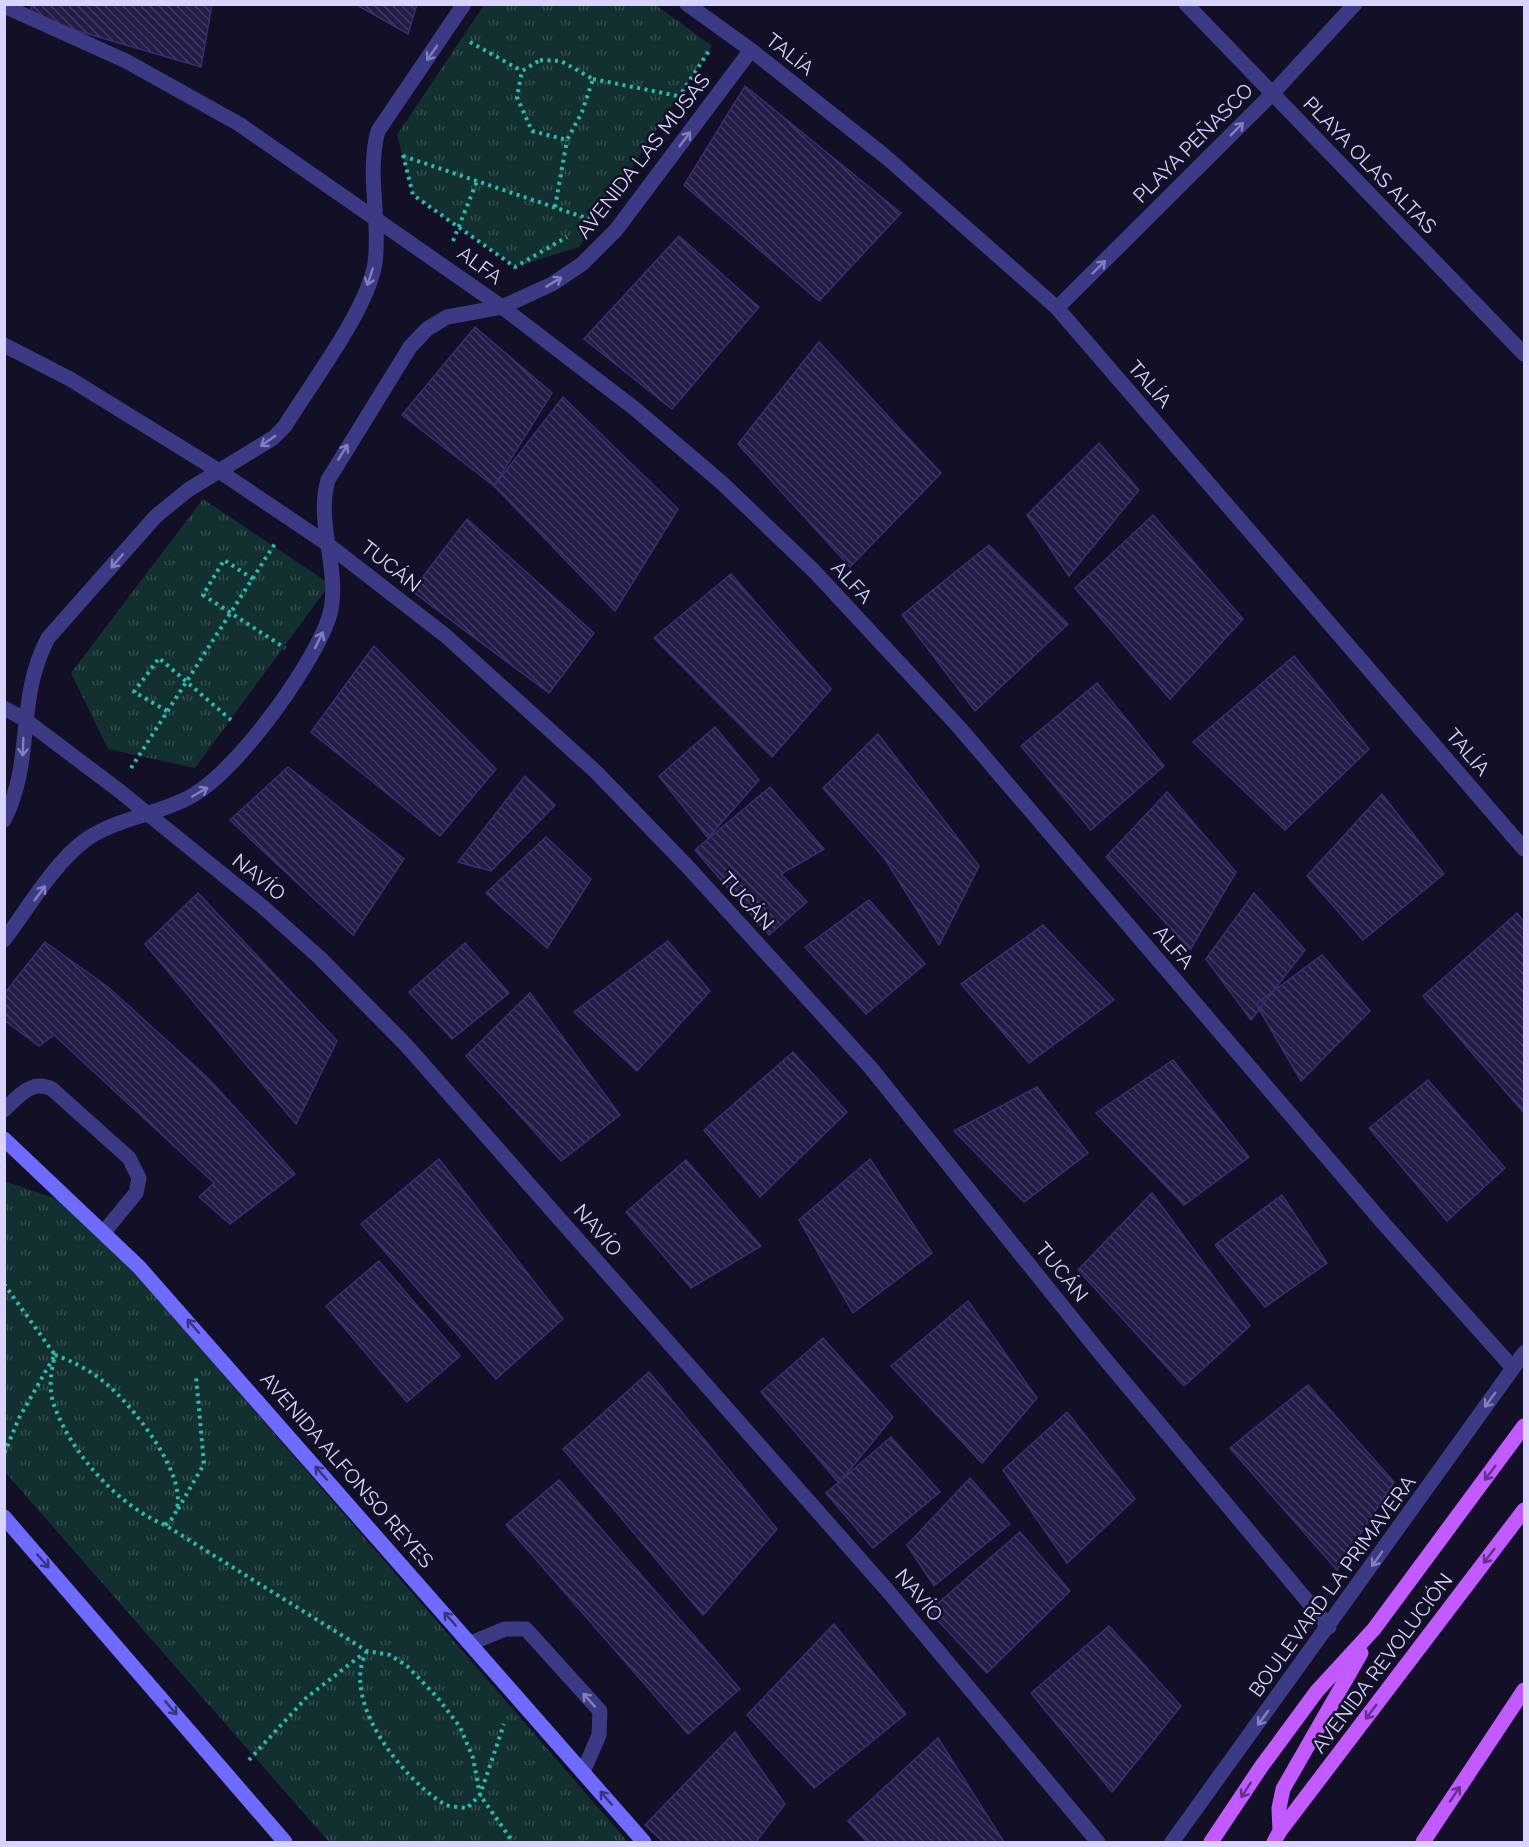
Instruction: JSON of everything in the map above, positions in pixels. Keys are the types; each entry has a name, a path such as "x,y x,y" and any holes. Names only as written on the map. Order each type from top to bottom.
{"main road":[{"name":"AVENIDA ALFONSO REYES","path":"4,1139 104,1232 182,1315 644,1842"},
{"path":"1211,1842 1261,1767 1317,1691 1374,1629 1524,1426"},
{"name":"AVENIDA REVOLUCIÓN","path":"1277,1837 1524,1510"},
{"path":"4,1517 285,1842"},
{"path":"1277,1837 1283,1789 1374,1629"},
{"path":"1423,1842 1524,1690"}],"street":[{"path":"4,820 16,794 22,770 24,719 36,661 48,638 156,516 219,471 273,438 285,426 355,314 375,264 372,153 378,131 448,31 464,4"},
{"name":"TALÍA","path":"687,4 751,50 886,157 1058,308 1524,849"},
{"name":"PLAYA OLAS ALTAS","path":"1186,4 1524,354"},
{"name":"PLAYA PEÑASCO","path":"1058,308 1272,94 1355,4"},
{"name":"ALFA","path":"4,6 126,60 239,124 441,263 634,408 722,483 814,571 958,726 1376,1215 1513,1368"},
{"name":"AVENIDA LAS MUSAS","path":"4,940 61,865 83,843 102,829 149,815 208,787 228,770 307,664 327,623 332,606 333,588 326,543 323,495 328,480 410,347 427,329 447,317 501,308 582,264 615,230 751,50"},
{"name":"TUCÁN","path":"4,345 70,379 219,471 326,543 446,636 596,772 687,866 870,1067 1100,1353 1329,1628"},
{"name":"NAVÍO","path":"4,708 24,719 117,789 263,907 320,958 406,1045 879,1581 1098,1842"},
{"path":"4,1110 30,1086 41,1084 52,1089 129,1158 139,1178 136,1193 104,1232"},
{"name":"BOULEVARD LA PRIMAVERA","path":"1172,1842 1329,1628 1524,1353"},
{"path":"471,1643 505,1629 526,1629 600,1711 599,1735 583,1772"}],"path":[{"path":"448,31 522,71"},
{"path":"673,106 712,46"},
{"path":"567,140 532,131 517,97 522,71 540,60 561,62 592,79 679,96"},
{"path":"555,207 567,140 582,112 592,79"},
{"path":"400,145 413,195 515,267 576,233"},
{"path":"372,153 403,156 596,221 586,227"},
{"path":"441,263 460,228 477,181"},
{"path":"117,789 290,518"},
{"path":"253,579 224,560 203,595 307,664"},
{"path":"167,711 134,692 159,658 254,737"},
{"path":"4,1238 4,1250"},
{"path":"4,1284 55,1355 84,1368 110,1387 137,1416 164,1453 174,1481 178,1509"},
{"path":"4,1454 19,1418 55,1355"},
{"path":"55,1355 50,1379 54,1404 67,1433 112,1489 149,1518 165,1525 367,1651 390,1655 407,1666 437,1697 460,1727 473,1758 480,1796 513,1842"},
{"path":"165,1525 173,1520 204,1464 200,1391 195,1369"},
{"path":"231,1779 306,1698 367,1651"},
{"path":"367,1651 358,1674 364,1702 380,1738 411,1775 446,1805 467,1808 480,1796 514,1691"}],"green space":[{"path":"484,5 656,5 712,46 579,247 515,267 413,195 397,135"},
{"path":"203,499 330,584 195,768 108,749 71,673"},
{"path":"4,1181 77,1206 628,1842 329,1842 5,1472"}],"building":[{"path":"33,4 212,4 201,67 27,16"},
{"path":"355,4 417,4 408,34"},
{"path":"745,86 901,213 819,301 684,185"},
{"path":"679,236 759,307 672,409 584,339"},
{"path":"475,327 552,393 494,486 402,415"},
{"path":"819,342 941,473 850,567 738,444"},
{"path":"563,397 678,509 615,611 494,486"},
{"path":"1099,443 1139,490 1069,576 1027,515"},
{"path":"1153,515 1243,619 1170,699 1075,588"},
{"path":"467,519 594,633 549,693 412,591"},
{"path":"989,545 1068,624 975,711 902,615"},
{"path":"731,574 831,689 772,757 654,638"},
{"path":"374,646 496,769 440,836 311,732"},
{"path":"1294,656 1369,749 1285,830 1193,742"},
{"path":"1097,683 1164,766 1091,830 1021,746"},
{"path":"715,727 759,780 708,838 659,776"},
{"path":"878,734 979,866 939,945 885,859 823,788"},
{"path":"288,767 404,859 353,935 230,820"},
{"path":"525,776 555,805 491,871 458,862"},
{"path":"770,787 824,849 781,874 807,902 769,935 695,850"},
{"path":"1167,792 1236,872 1190,950 1106,857"},
{"path":"1382,794 1444,874 1363,940 1307,876"},
{"path":"546,837 591,879 547,948 486,893"},
{"path":"198,893 337,1041 296,1124 145,944"},
{"path":"1254,893 1305,950 1251,1020 1206,959"},
{"path":"869,900 925,964 866,1014 805,947"},
{"path":"1517,913 1524,922 1524,1113 1423,996"},
{"path":"1043,925 1114,1000 1029,1063 961,984"},
{"path":"668,941 710,991 637,1071 574,1012"},
{"path":"45,942 108,987 209,1079 295,1174 230,1224 199,1197 214,1183 54,1035 39,1046 4,1020 4,994"},
{"path":"465,943 509,993 452,1039 409,992"},
{"path":"1322,955 1370,1011 1301,1081 1256,1004"},
{"path":"530,993 620,1115 561,1161 466,1056"},
{"path":"793,1052 847,1112 760,1197 704,1130"},
{"path":"1173,1060 1249,1157 1184,1205 1096,1113"},
{"path":"1428,1080 1505,1168 1447,1221 1369,1128"},
{"path":"1037,1087 1088,1153 1024,1202 954,1131"},
{"path":"439,1159 563,1319 496,1379 361,1224"},
{"path":"870,1159 932,1253 853,1313 799,1220"},
{"path":"686,1160 761,1246 691,1288 626,1212"},
{"path":"1152,1193 1250,1326 1184,1386 1078,1270"},
{"path":"1282,1195 1327,1263 1265,1307 1215,1245"},
{"path":"379,1261 460,1356 407,1402 326,1306"},
{"path":"968,1301 1037,1398 982,1463 891,1366"},
{"path":"823,1338 893,1417 839,1483 761,1392"},
{"path":"649,1372 777,1529 703,1615 563,1449"},
{"path":"1308,1385 1394,1482 1337,1570 1230,1448"},
{"path":"1067,1412 1135,1499 1067,1563 1003,1470"},
{"path":"891,1437 940,1492 873,1548 826,1493"},
{"path":"970,1478 1010,1524 934,1586 907,1545"},
{"path":"559,1480 740,1689 688,1734 506,1525"},
{"path":"1020,1532 1070,1591 987,1673 929,1611"},
{"path":"834,1624 906,1714 814,1788 747,1715"},
{"path":"1109,1626 1181,1706 1112,1792 1031,1693"},
{"path":"735,1732 785,1804 756,1842 663,1842 645,1825"},
{"path":"938,1738 1004,1842 867,1842 848,1821"}]}
